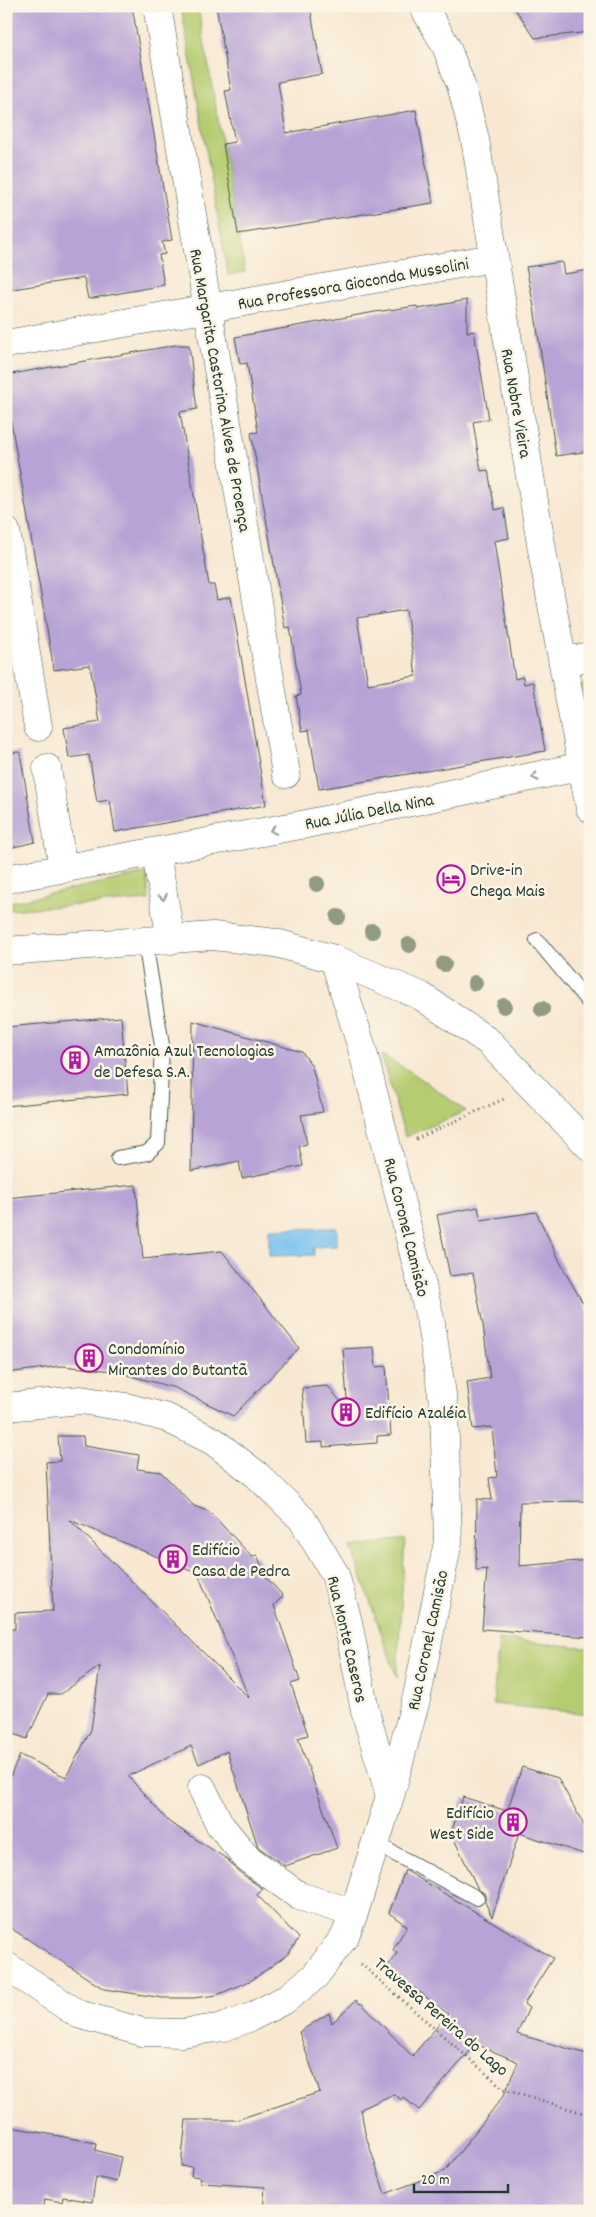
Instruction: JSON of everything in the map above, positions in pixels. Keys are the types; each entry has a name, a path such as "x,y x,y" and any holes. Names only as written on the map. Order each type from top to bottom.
{"street":[{"name":"Rua Margarita Castorina Alves de Proença","path":"157,6 286,774"},
{"name":"Rua Nobre Vieira","path":"423,6 446,46 461,85 475,139 544,562 577,659 583,766 590,808"},
{"name":"Rua Professora Gioconda Mussolini","path":"6,344 493,258"},
{"path":"6,531 38,727"},
{"name":"Rua Júlia Della Nina","path":"6,880 326,820 583,766"},
{"path":"46,768 63,869"},
{"path":"156,853 158,941"},
{"path":"6,951 214,936 276,944 334,958 421,996 489,1042 590,1147"},
{"name":"Rua Coronel Camisão","path":"6,1966 78,2014 142,2032 182,2033 224,2028 286,1999 315,1976 339,1944 354,1913 390,1796 417,1696 448,1542 444,1407 430,1318 362,1048 334,958"},
{"name":"Rua Monte Caseros","path":"6,1407 82,1400 126,1407 167,1418 214,1441 256,1475 302,1520 335,1574 348,1622 365,1711 390,1796"},
{"path":"202,1788 220,1824 247,1858 299,1896 354,1913"}],"lane":[{"path":"537,940 590,1004"},
{"path":"118,1158 148,1153 158,1143 162,1045 158,941"},
{"path":"376,1844 477,1898"}],"path":[{"path":"388,1152 532,1086"},
{"name":"Travessa Pereira do Lago","path":"339,1944 504,2089 590,2115"}],"green space":[{"path":"181,6 198,6 245,272 228,275"},
{"path":"590,683 590,739 579,686"},
{"path":"147,873 149,900 6,910 6,903"},
{"path":"381,1055 413,1073 466,1111 405,1137"},
{"path":"405,1539 397,1678 351,1547"},
{"path":"499,1639 590,1648 590,1714 493,1704"}],"water":[{"path":"337,1228 337,1246 314,1247 314,1255 269,1256 269,1229"}],"building":[{"path":"6,6 132,6 172,240 162,242 165,254 159,255 164,285 88,299 84,278 6,290"},
{"path":"216,6 310,6 322,74 278,82 286,133 416,110 433,203 238,234 223,144 235,142 225,91 231,90"},
{"path":"513,6 590,6 590,32 535,38"},
{"path":"562,262 564,274 590,270 590,451 556,456 534,307 526,267"},
{"path":"467,300 467,332 474,331 489,419 473,422 481,471 488,470 495,510 504,508 509,538 494,541 515,679 523,677 524,684 533,682 545,751 319,789 309,730 302,731 296,696 301,695 290,627 285,628 251,433 258,432 247,363 240,364 235,337 375,312 417,306 418,309","holes":["406,610 416,676 368,684 357,618"]},
{"path":"176,345 189,345 197,409 180,412 209,585 214,585 217,600 231,597 266,805 115,832 110,800 97,802 89,755 69,758 64,728 100,722 90,665 54,670 6,393 6,375"},
{"path":"20,752 35,842 6,849 6,753"},
{"name":"Amazônia Azul Tecnologias de Defesa S.A.","path":"121,1017 128,1094 6,1106 6,1027"},
{"path":"193,1021 302,1052 312,1066 323,1112 301,1115 307,1144 299,1146 303,1166 242,1178 239,1161 191,1171"},
{"path":"136,1185 143,1259 222,1251 299,1348 233,1416 175,1388 114,1371 62,1366 6,1373 6,1198"},
{"path":"478,1207 481,1220 536,1212 565,1272 590,1315 590,1501 520,1502 519,1566 590,1560 590,1637 482,1629 487,1569 476,1570 477,1499 492,1500 489,1478 497,1477 492,1427 473,1429 467,1382 490,1378 483,1325 473,1273 450,1276 437,1215"},
{"name":"Edifício Azaléia","path":"374,1347 376,1367 386,1366 391,1435 377,1436 377,1443 323,1447 323,1442 306,1443 302,1388 328,1386 348,1411 343,1349"},
{"path":"58,1436 83,1436 84,1446 139,1455 137,1469 161,1472 194,1506 210,1512 252,1557 257,1555 266,1577 283,1596 274,1605 300,1681 291,1684 308,1735 298,1738 337,1848 285,1866 258,1847 227,1751 199,1764 191,1746 128,1776 169,1822 227,1859 238,1871 263,1889 257,1895 299,1938 288,1954 252,1980 217,1995 193,1998 163,1998 104,1989 6,1925 6,1785 20,1755 66,1777 91,1730 100,1666 61,1694 48,1694 27,1739 6,1731 6,1629 15,1629 15,1613 53,1611 46,1462 60,1461","holes":["70,1520 198,1574 249,1698"]},
{"name":"Edifício West Side","path":"522,1767 558,1778 590,1836 590,1856 519,1833 492,1917 485,1902 485,1894 478,1889 451,1833 463,1797 507,1811"},
{"path":"405,1870 553,1958 524,2004 529,2008 517,2034 590,2055 590,2211 263,2211 265,2187 200,2183 201,2177 191,2176 192,2167 181,2166 186,2120 236,2120 320,2092 299,2032 329,2013 332,2023 356,2000 412,2056 448,2014 387,1967 397,1953 393,1950 407,1926 389,1913","holes":["476,2044 518,2062 504,2095 445,2171 385,2194 365,2133 361,2109 394,2094 401,2100 403,2097 419,2110"]},
{"path":"6,2126 96,2143 95,2150 121,2157 116,2182 96,2177 92,2202 63,2197 62,2202 45,2199 43,2211 6,2211"}],"place":[{"name":"Drive-in Chega Mais","path":"451,879"},
{"name":"Amazônia Azul Tecnologias de Defesa S.A.","path":"75,1060"},
{"name":"Condomínio Mirantes do Butantã","path":"89,1358"},
{"name":"Edifício Azaléia","path":"346,1412"},
{"name":"Edifício Casa de Pedra","path":"173,1559"},
{"name":"Edifício West Side","path":"513,1822"}]}
